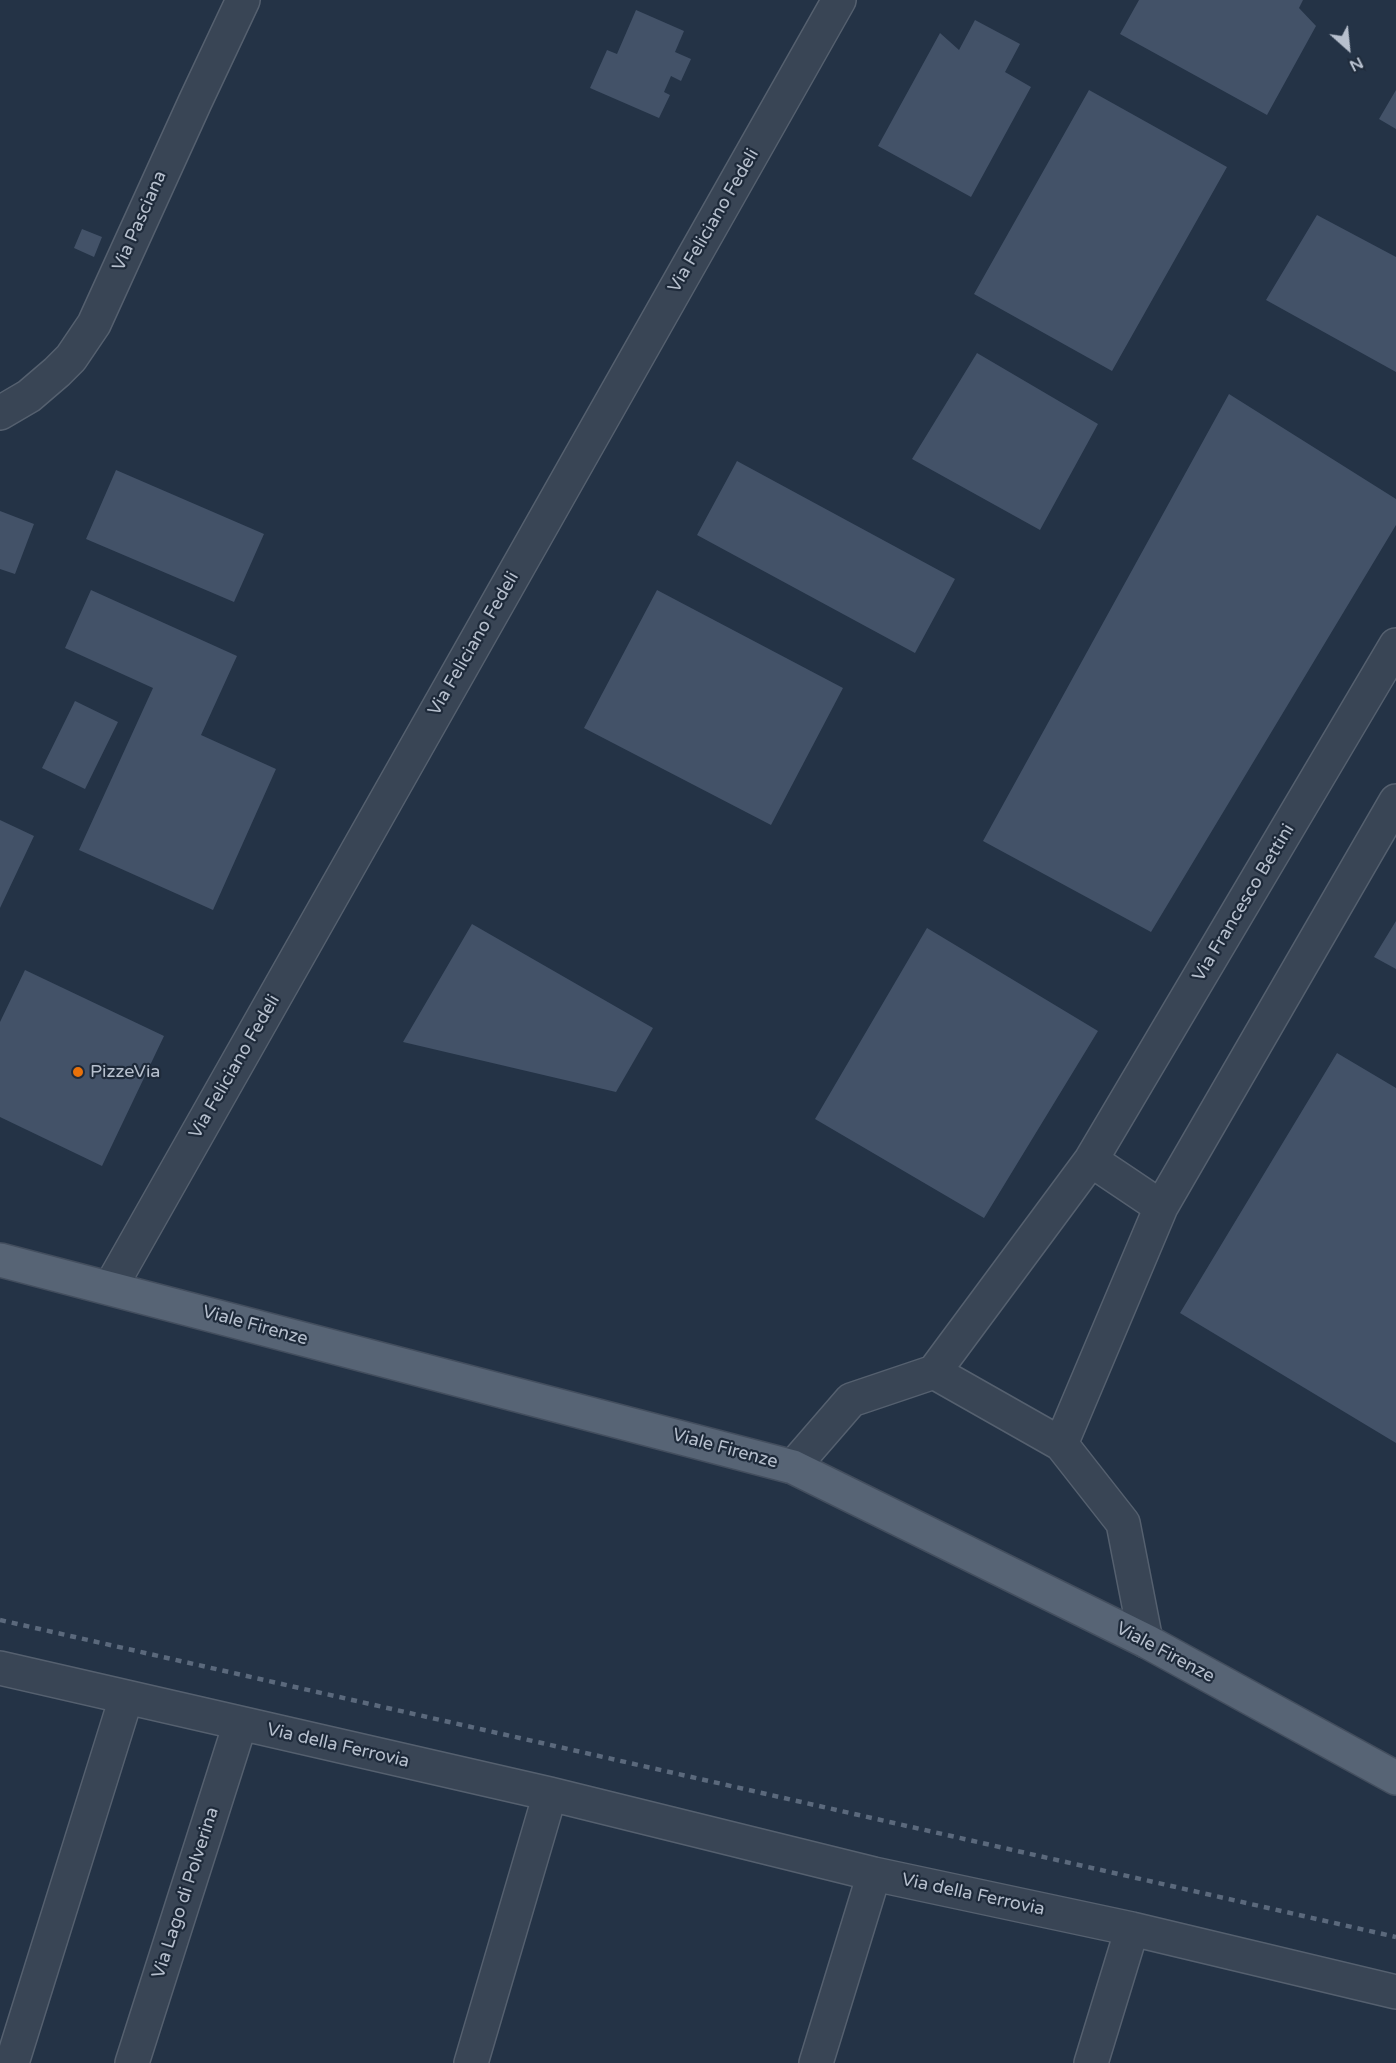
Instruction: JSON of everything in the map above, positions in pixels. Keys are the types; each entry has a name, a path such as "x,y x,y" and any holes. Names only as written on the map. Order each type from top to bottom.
{"main road":[{"name":"Viale Firenze","path":"0,1260 794,1467 1146,1641 1396,1778"}],"street":[{"name":"Via Pasciana","path":"0,413 30,396 57,372 71,358 94,324 243,0"},
{"name":"Via Feliciano Fedeli","path":"110,1288 839,0"},
{"name":"Via Francesco Bettini","path":"934,1372 1091,1160 1396,645"},
{"path":"1061,1444 1161,1208 1396,801"},
{"path":"1091,1160 1161,1208"},
{"path":"794,1467 852,1400 934,1372 1061,1444 1123,1523 1146,1641"},
{"name":"Via della Ferrovia","path":"0,1668 550,1794 874,1874 1132,1929 1396,1992"},
{"path":"12,2063 126,1698"},
{"name":"Via Lago di Polverina","path":"132,2063 240,1724"},
{"path":"471,2063 550,1794"},
{"path":"816,2063 874,1874"},
{"path":"1091,2063 1132,1929"}],"building":[{"path":"1139,0 1303,0 1299,8 1316,26 1267,115 1120,34"},
{"path":"636,10 684,31 675,52 691,59 681,81 671,76 664,92 670,95 659,118 590,88 607,50 617,54"},
{"path":"975,20 1020,44 1005,72 1031,87 971,197 878,146 940,33 959,50"},
{"path":"1089,90 1227,167 1112,371 974,294"},
{"path":"1396,90 1396,129 1379,119"},
{"path":"1317,215 1396,257 1396,372 1266,300"},
{"path":"82,229 102,237 94,257 74,248"},
{"path":"977,353 1098,424 1040,530 912,459"},
{"path":"1229,394 1396,499 1396,525 1151,932 983,841"},
{"path":"737,461 955,579 915,653 697,535"},
{"path":"116,470 264,534 234,602 86,539"},
{"path":"0,511 34,524 15,574 0,569"},
{"path":"91,590 237,656 201,735 276,769 213,910 79,850 153,688 65,648"},
{"path":"657,590 843,688 771,825 584,728"},
{"path":"75,701 118,722 85,789 42,768"},
{"path":"0,820 34,836 0,908"},
{"path":"1396,921 1396,969 1374,957"},
{"path":"472,924 653,1028 616,1092 403,1042"},
{"path":"927,928 1098,1031 984,1218 815,1119"},
{"path":"25,970 164,1036 102,1166 0,1117 0,1022"},
{"path":"1337,1053 1396,1088 1396,1443 1180,1313"}],"railway":[{"path":"0,1620 1396,1937"}],"place":[{"name":"PizzeVia","path":"78,1072"}]}
